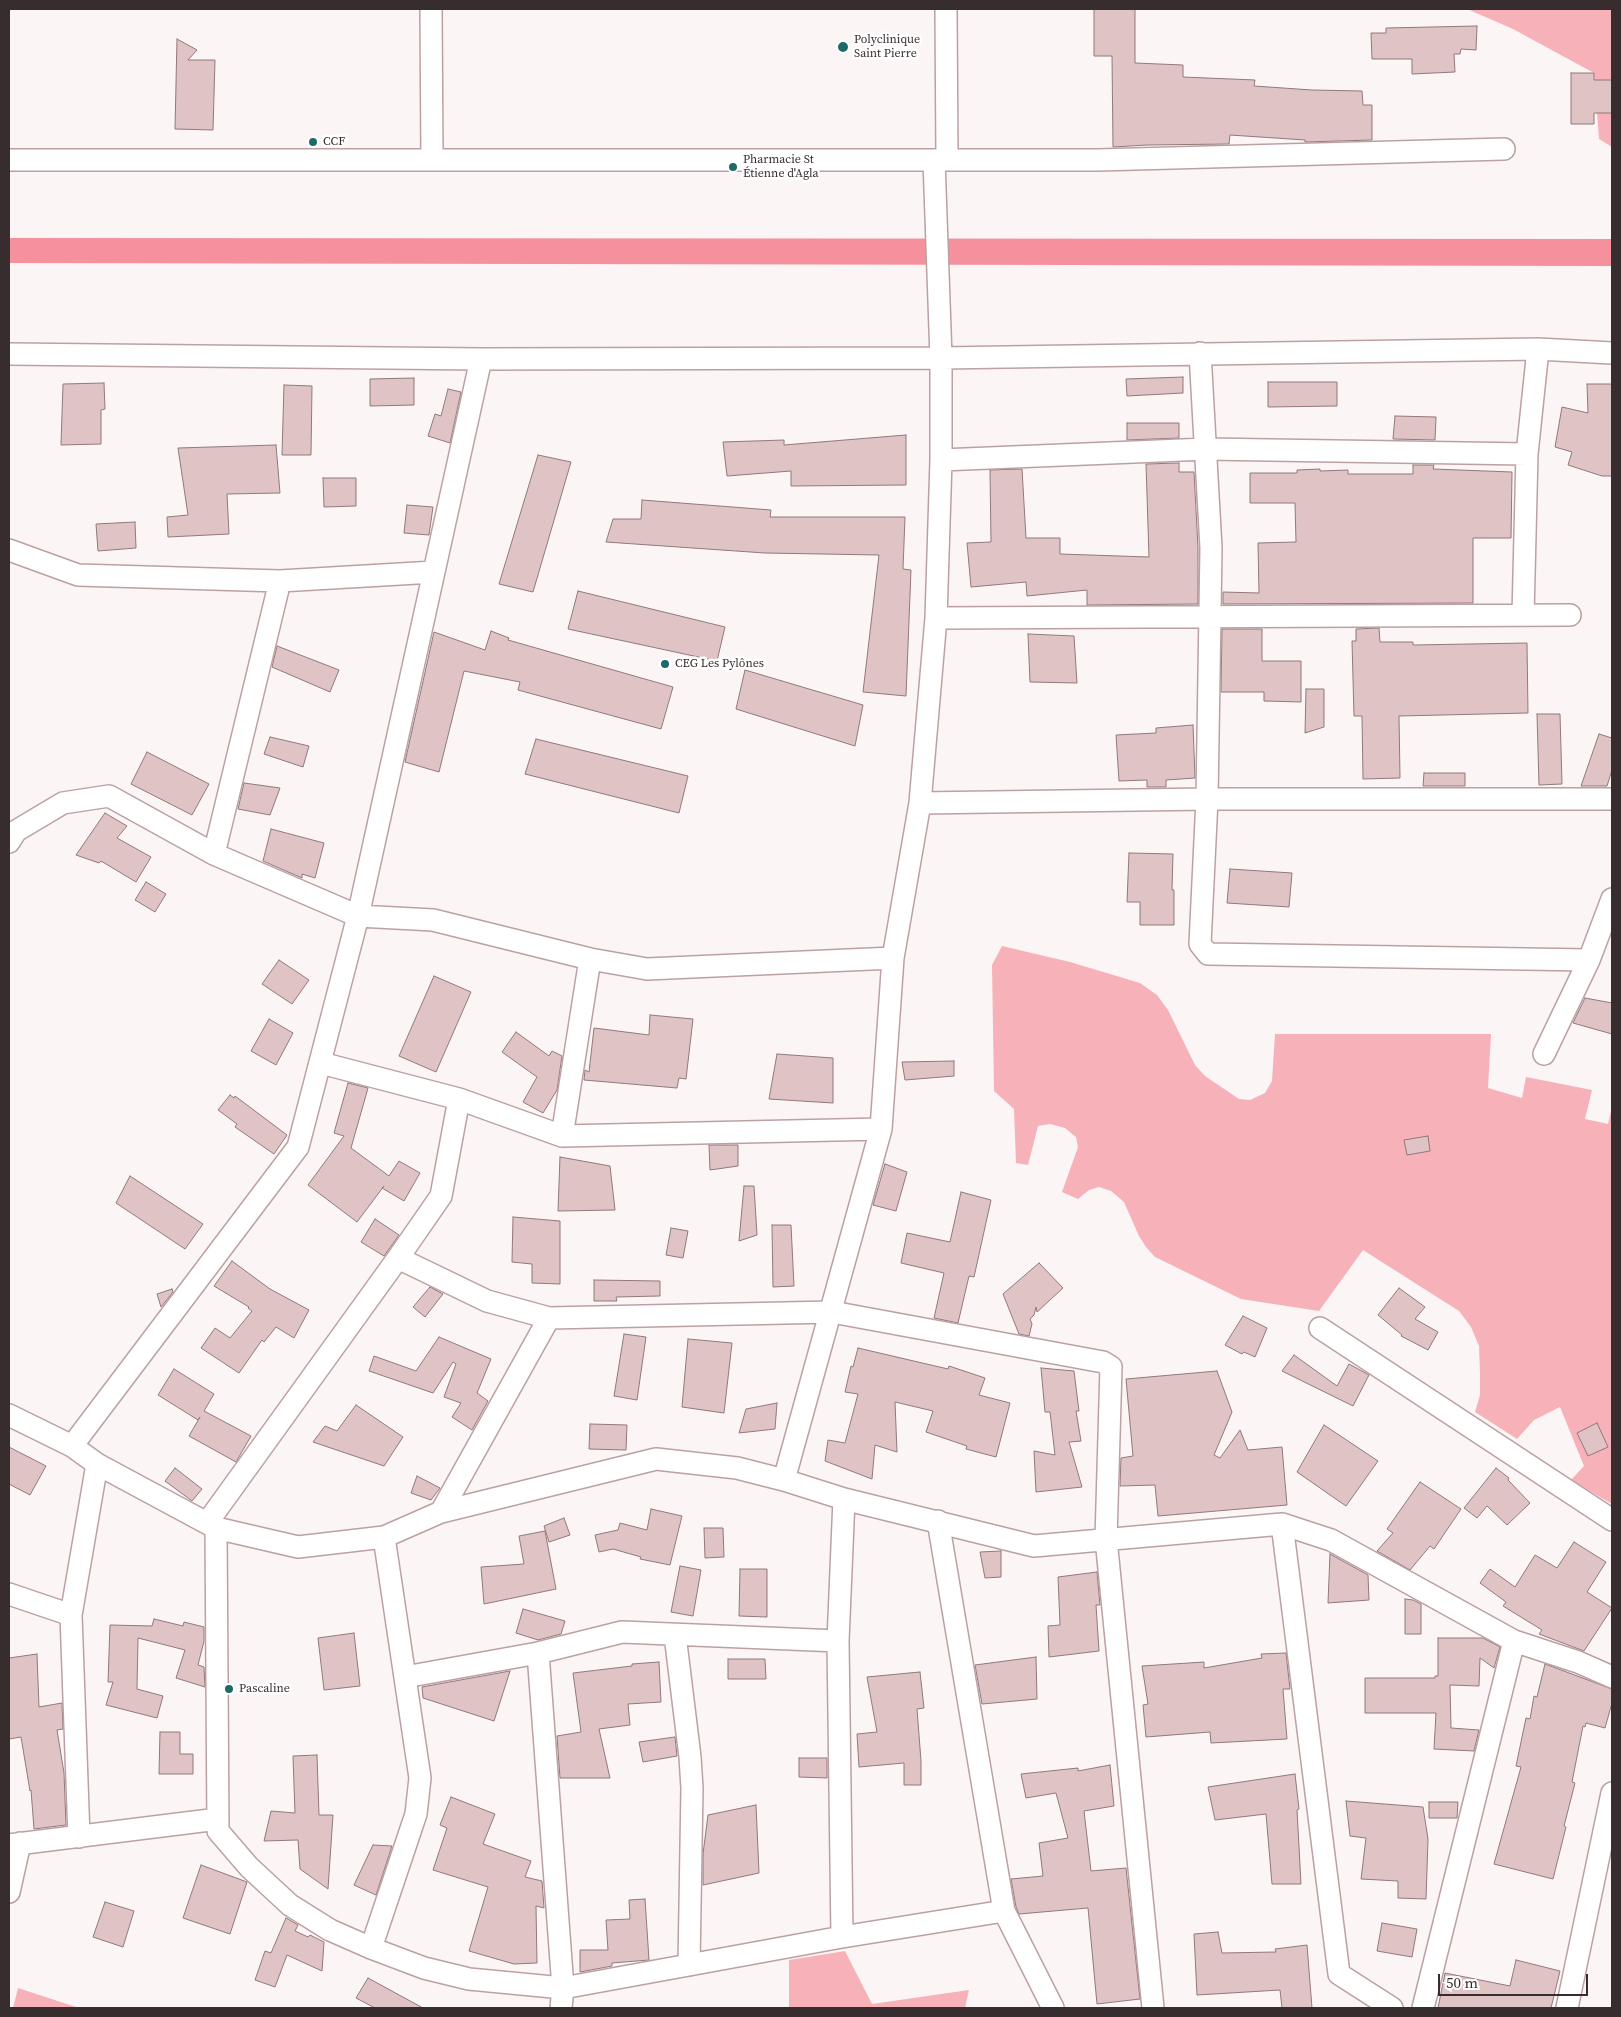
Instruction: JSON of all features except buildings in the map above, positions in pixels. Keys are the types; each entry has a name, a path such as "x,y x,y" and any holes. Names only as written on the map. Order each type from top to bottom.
{"street":[{"path":"431,9 432,160"},
{"path":"784,1480 832,1312 881,1129 893,958 920,803 936,618 941,460 941,358 937,238 946,9"},
{"path":"9,160 1098,160 1504,149"},
{"path":"9,354 481,359 941,358 1538,349 1612,353"},
{"path":"1523,615 1527,454 1538,349"},
{"path":"1200,353 1211,548 1207,799 1200,944 1208,954 1589,960"},
{"path":"72,1446 298,1147 358,916 481,359"},
{"path":"941,460 1206,449 1527,454"},
{"path":"9,550 78,575 280,581 434,572"},
{"path":"214,854 280,581"},
{"path":"936,618 1570,615"},
{"path":"11,834 63,803 109,796 214,854 358,916 433,920 590,959 647,969 893,958"},
{"path":"920,803 1207,799 1612,799"},
{"path":"1544,1054 1589,960 1612,900"},
{"path":"562,1136 590,959"},
{"path":"321,1063 459,1099 562,1136 881,1129"},
{"path":"459,1099 440,1196 211,1526 218,1831 249,1867 290,1905 330,1930 424,1968 562,1998 689,1964 842,1936 1004,1911"},
{"path":"398,1258 487,1301 548,1318 832,1312 1103,1362 1110,1367 1106,1540 1153,2008"},
{"path":"441,1512 548,1318"},
{"path":"1320,1328 1612,1520"},
{"path":"9,1414 72,1446 96,1464 211,1526 298,1547 384,1537 441,1512 656,1459 737,1468 784,1480 844,1499 1034,1546 1282,1524 1331,1540 1514,1641 1578,1662 1612,1677"},
{"path":"79,1837 71,1616 96,1464"},
{"path":"842,1936 838,1641 844,1499"},
{"path":"938,1521 1004,1911 1053,2008"},
{"path":"1282,1524 1339,1974 1392,2008"},
{"path":"371,1948 413,1823 420,1778 384,1537"},
{"path":"9,1594 71,1616"},
{"path":"405,1676 538,1653 622,1632 838,1641"},
{"path":"675,1635 692,1788 689,1964"},
{"path":"1423,2008 1514,1641"},
{"path":"538,1653 562,1998"},
{"path":"1567,2008 1612,1793"},
{"path":"9,1892 14,1844 218,1819"}],"shaded area":[{"path":"1467,9 1612,10 1612,147 1599,139 1594,73 1513,29"},
{"path":"9,238 1612,239 1612,266 9,263"},
{"path":"1002,946 1070,962 1140,983 1157,995 1168,1010 1195,1065 1205,1076 1239,1099 1250,1100 1265,1093 1272,1081 1275,1034 1491,1034 1488,1088 1522,1098 1526,1077 1592,1090 1585,1119 1608,1124 1612,1107 1612,1504 1571,1480 1584,1466 1560,1407 1534,1420 1517,1439 1475,1412 1480,1395 1479,1346 1471,1327 1459,1311 1363,1250 1319,1311 1241,1299 1155,1257 1139,1236 1124,1202 1111,1191 1099,1187 1089,1190 1078,1199 1062,1192 1078,1147 1076,1137 1065,1128 1050,1124 1038,1126 1028,1165 1016,1163 1014,1109 994,1091 992,965"},
{"path":"845,1951 872,2004 969,1990 965,2008 789,2008 789,1960"},
{"path":"18,1988 79,2008 13,2008"}],"place":[{"name":"Polyclinique Saint Pierre","path":"843,47"},
{"name":"CCF","path":"313,142"},
{"name":"Pharmacie St Étienne d'Agla","path":"733,167"},
{"name":"CEG Les Pylônes","path":"665,664"},
{"name":"Pascaline","path":"229,1689"}]}
